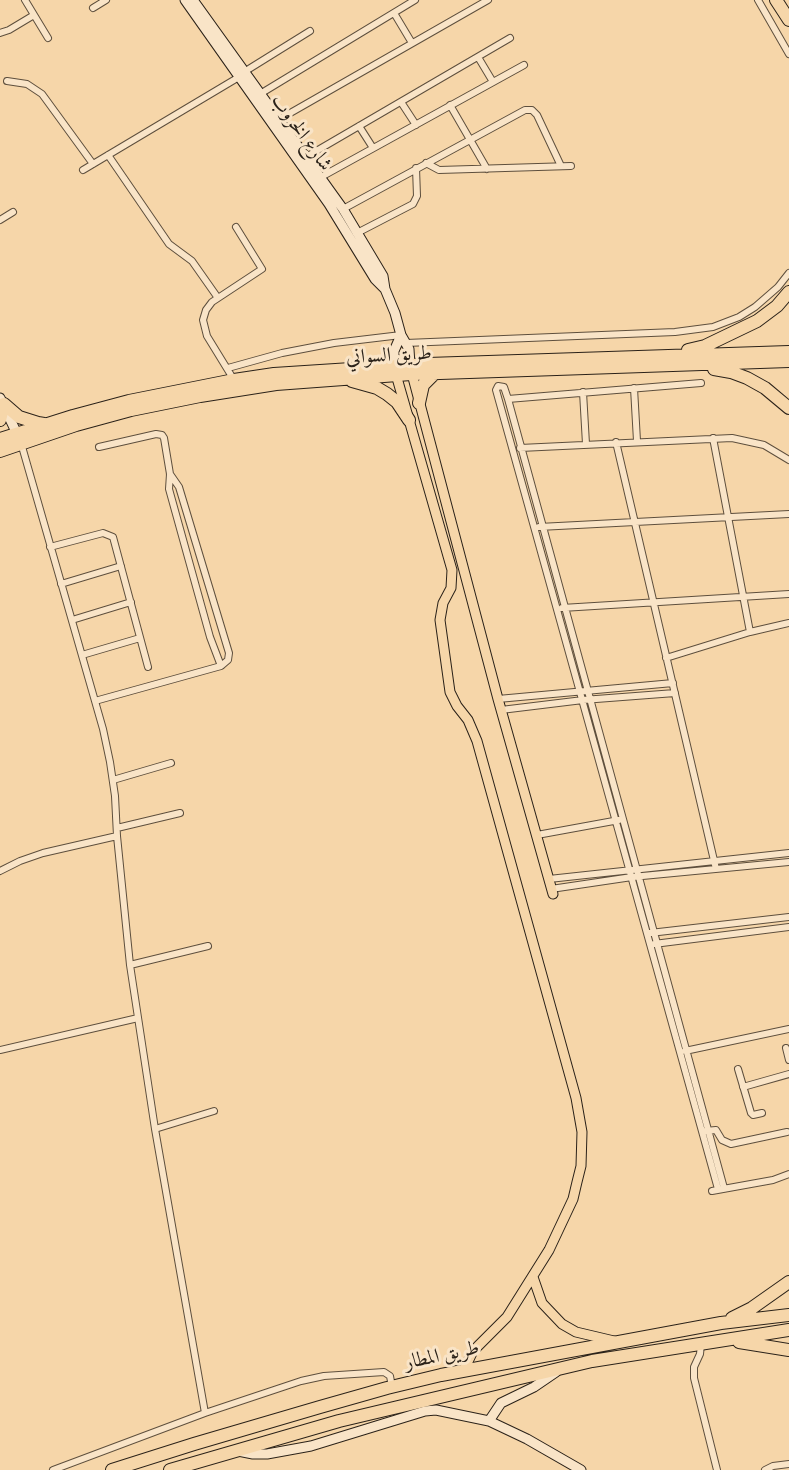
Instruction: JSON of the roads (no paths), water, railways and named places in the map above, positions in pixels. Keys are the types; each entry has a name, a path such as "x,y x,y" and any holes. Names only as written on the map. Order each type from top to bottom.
{"highway":[{"path":"776,0 789,20"},
{"path":"671,361 757,321 777,306 789,292"},
{"name":"طريق السواني","path":"411,369 434,374 789,352"},
{"path":"671,361 731,372 765,388 789,408"},
{"name":"طريق السواني","path":"0,440 19,438 105,417 216,388 234,380 308,371 671,361 789,361"},
{"name":"طريق السواني","path":"0,451 19,438 48,424 129,401 216,388 339,378 395,370"},
{"path":"418,403 423,385 434,374"},
{"path":"339,378 365,384 387,394 397,402 410,420"},
{"path":"2,401 11,411 28,421 48,424"},
{"path":"0,420 2,401"},
{"path":"721,1323 752,1308 789,1282"},
{"name":"طريق المطار","path":"112,1470 392,1387 464,1370 721,1323 789,1315"},
{"name":"طريق المطار","path":"170,1470 382,1410 611,1357 789,1330"},
{"path":"726,1340 789,1350"}],"main road":[{"name":"شارع الخروب","path":"184,0 333,202 343,209 383,276 384,290"},
{"name":"شارع الخروب","path":"193,0 241,75 260,94 321,177 395,313 409,352 411,369"},
{"path":"403,339 394,351 395,370 453,574 452,588 443,603 440,620 449,688 453,701 468,720 477,741 580,1115 582,1149 577,1182 561,1224 533,1277 507,1317 473,1351 464,1370"},
{"path":"411,369 418,403 551,887"},
{"path":"2,401 19,438"},
{"path":"438,517 450,515"},
{"path":"533,1277 542,1303 561,1324 576,1332 617,1342"},
{"path":"489,1421 501,1403 534,1387 560,1369"},
{"path":"236,1450 267,1454 311,1446 430,1410 441,1410 489,1421 527,1439 581,1470"}],"street":[{"path":"25,0 48,38"},
{"path":"93,8 106,0"},
{"path":"260,94 415,0"},
{"path":"278,120 488,0"},
{"path":"758,0 789,54"},
{"path":"394,13 412,43"},
{"path":"0,33 34,15"},
{"path":"83,170 310,31"},
{"path":"306,157 510,38"},
{"path":"478,57 493,82"},
{"path":"321,177 524,65"},
{"path":"7,81 27,84 39,90 93,164"},
{"path":"401,102 416,125"},
{"path":"450,105 487,169"},
{"path":"343,209 525,110 532,110 537,115 561,166"},
{"path":"358,126 373,148"},
{"path":"108,155 169,244 192,261 218,298"},
{"path":"426,163 431,168 439,170 572,166"},
{"path":"357,233 412,204 417,196 416,168"},
{"path":"0,220 13,212"},
{"path":"234,380 203,326 206,310 218,298 262,269 236,227"},
{"path":"228,368 282,353 333,343 675,332 712,327 739,317 755,307 778,287 789,273"},
{"path":"508,399 701,383"},
{"path":"539,527 496,390 497,387 504,387 508,399 539,527 586,700 653,944 686,1050 718,1190 773,1180 789,1174"},
{"path":"634,388 637,441"},
{"path":"583,392 586,444"},
{"path":"99,447 159,434 164,438 172,500 210,637 221,666"},
{"path":"19,438 107,745 113,780 130,964 155,1129 205,1413"},
{"path":"713,438 750,633"},
{"path":"520,448 713,438 749,440 764,445 789,460"},
{"path":"616,442 716,869"},
{"path":"95,701 221,666 228,660 229,653 179,487 170,474"},
{"path":"539,527 789,513"},
{"path":"50,547 107,533 114,541 148,667"},
{"path":"61,584 121,566"},
{"path":"561,608 789,594"},
{"path":"72,620 131,602"},
{"path":"666,658 789,623"},
{"path":"82,655 140,638"},
{"path":"498,699 673,683"},
{"path":"501,710 675,693"},
{"path":"113,780 171,763"},
{"path":"117,828 180,813"},
{"path":"537,835 619,820"},
{"path":"0,871 43,852 117,836"},
{"path":"551,887 633,869 789,853"},
{"path":"551,887 789,862"},
{"path":"650,933 789,917"},
{"path":"653,944 789,927"},
{"path":"653,944 678,1052 705,1132"},
{"path":"130,964 208,946"},
{"path":"0,1050 138,1018"},
{"path":"678,1052 789,1029"},
{"path":"786,1048 789,1060"},
{"path":"738,1069 751,1113 753,1115 762,1113"},
{"path":"743,1087 789,1074"},
{"path":"155,1129 214,1111"},
{"path":"705,1132 716,1130 724,1142 731,1144 787,1132"},
{"path":"701,1343 700,1354 694,1367 694,1378 717,1470"},
{"path":"53,1470 205,1413 317,1377 384,1372 390,1376 392,1387"},
{"path":"765,1470 773,1466 789,1464"}]}
